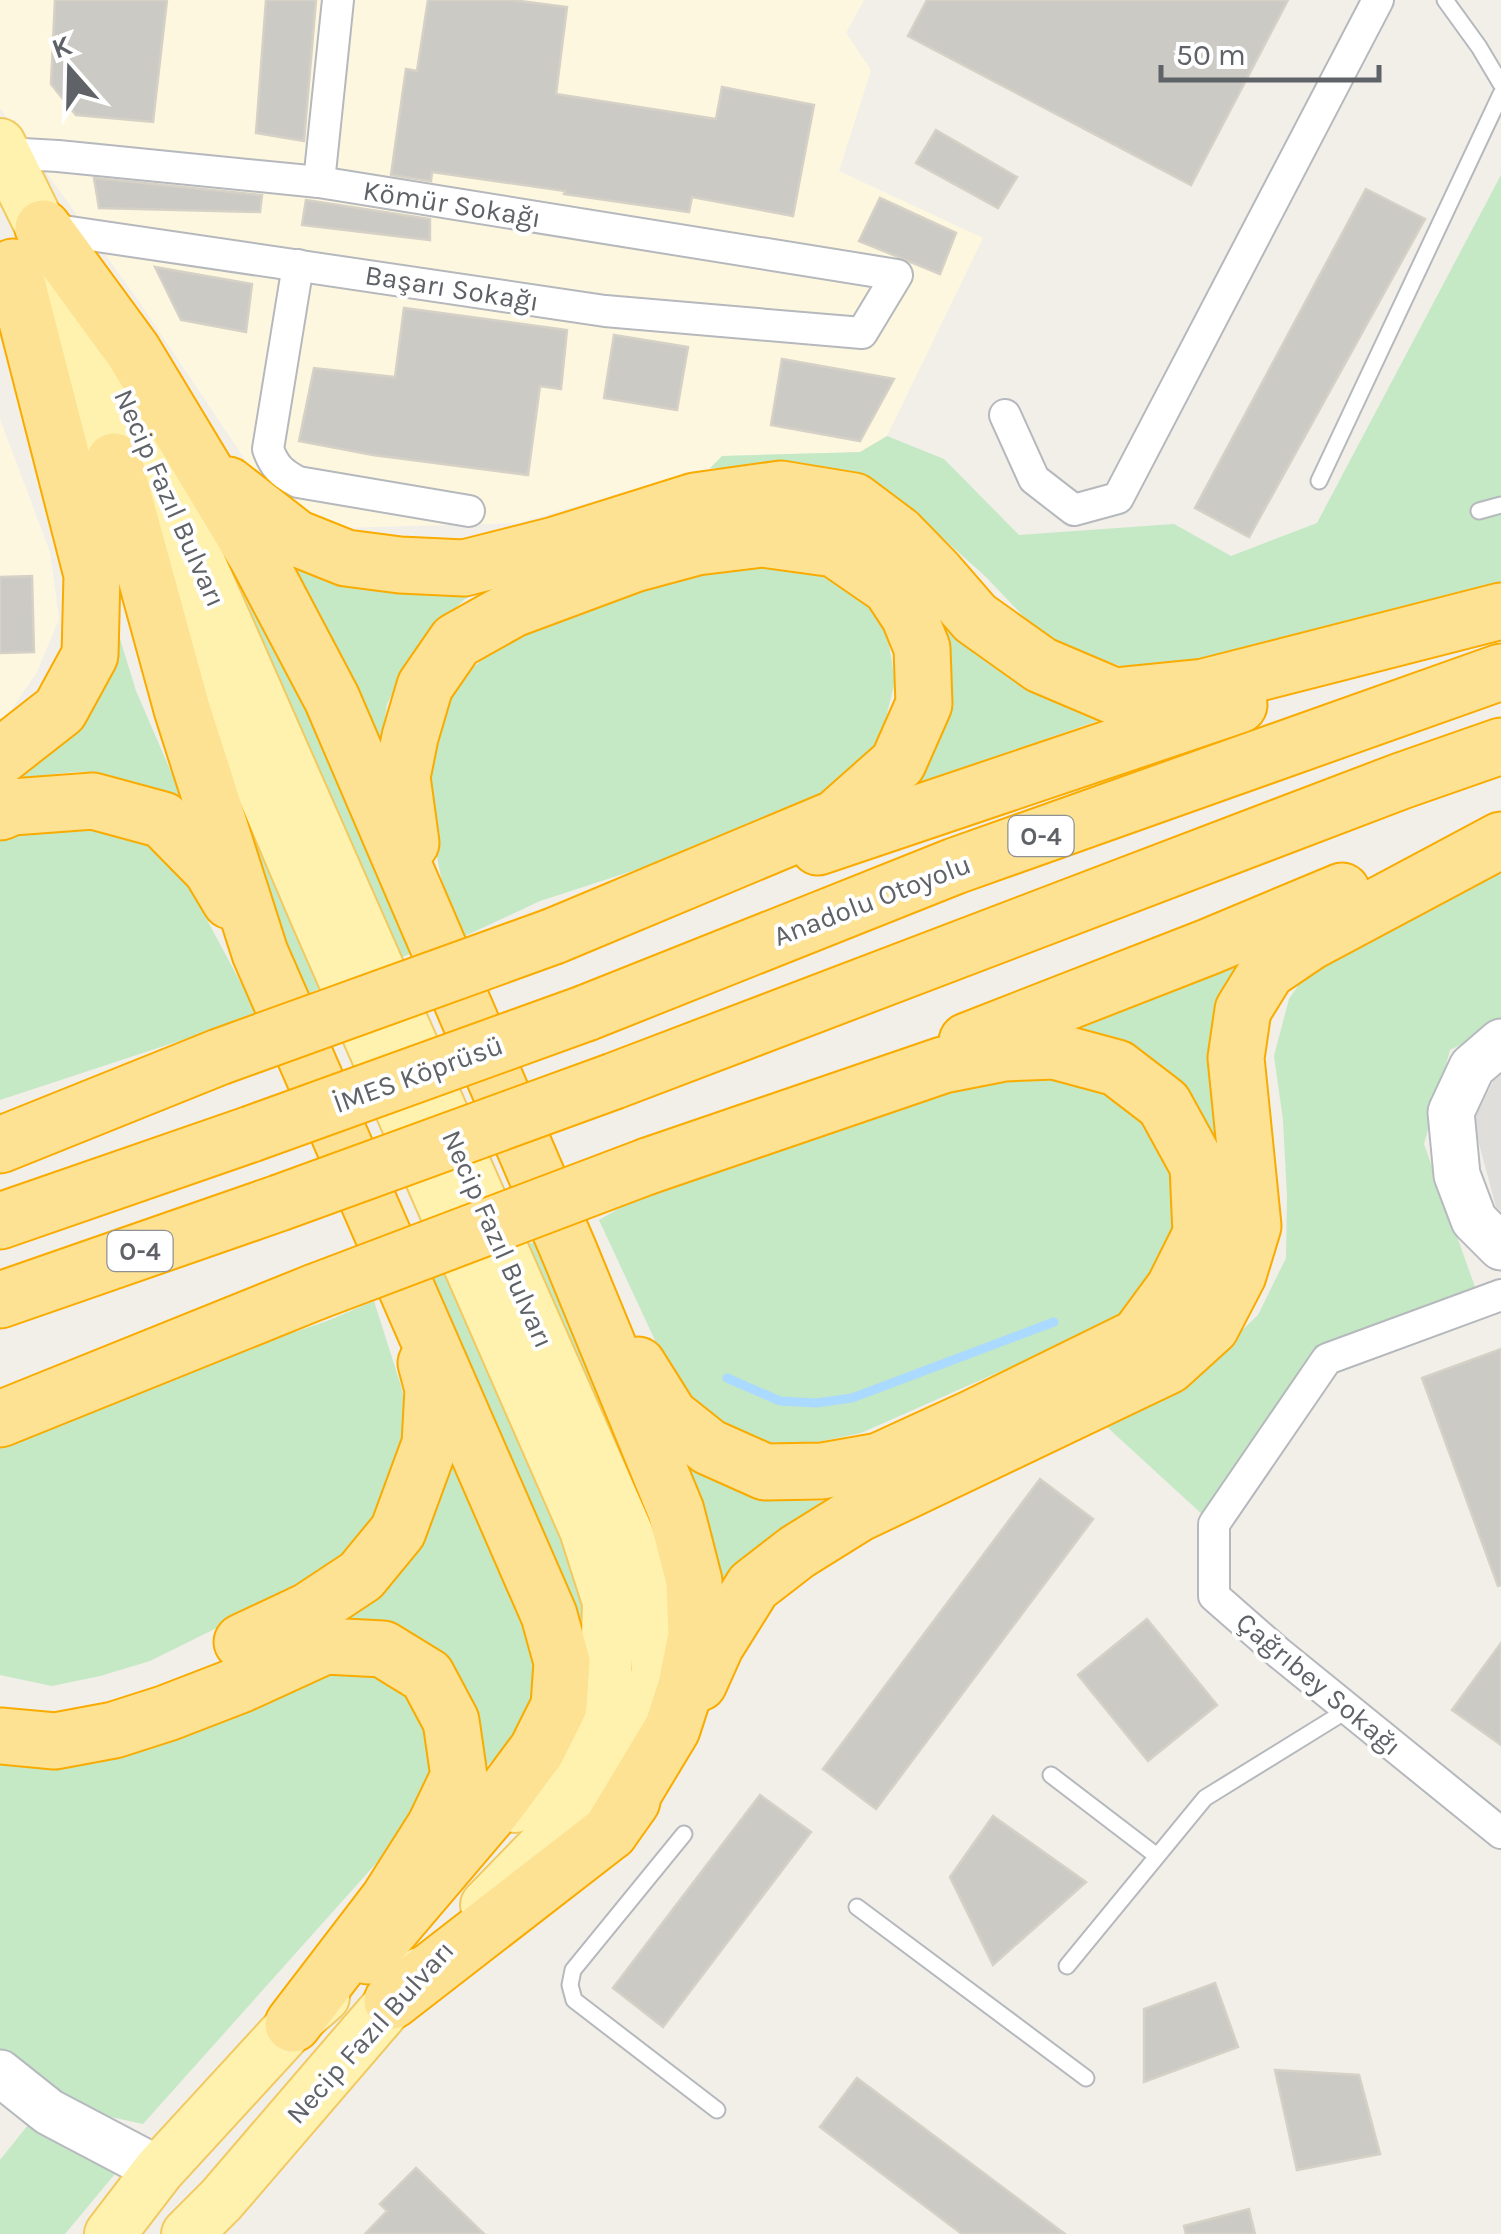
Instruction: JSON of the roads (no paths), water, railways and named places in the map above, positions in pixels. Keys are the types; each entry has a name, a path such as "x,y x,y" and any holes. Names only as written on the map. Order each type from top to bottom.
{"highway":[{"path":"19,247 133,352 218,478 296,538 346,558 464,568 555,545 695,501 781,489 854,501 898,534 974,618 1040,665 1114,696 1204,686 1501,614"},
{"path":"0,757 60,710 90,656 92,575 19,247"},
{"path":"133,352 256,555 332,699 676,1511 694,1581 696,1635 686,1686 672,1728 610,1832"},
{"path":"114,461 182,710 260,952 549,1615 562,1662 559,1706 537,1750 380,1979"},
{"path":"425,919 406,822 402,777 425,686 456,642 513,608 634,564 697,547 762,540 835,549 890,588 909,616 922,648 924,704 898,762 836,818 554,936"},
{"path":"0,1145 219,1057 554,936 1501,614"},
{"name":"Anadolu Otoyolu","path":"586,1013 955,866 1501,672"},
{"name":"O-4","path":"0,1300 614,1082 1501,746"},
{"path":"0,812 93,802 162,820 211,868 260,952"},
{"path":"0,1419 315,1292 1208,947 1501,825"},
{"path":"380,1979 610,1832 674,1739 716,1645 753,1586 858,1514 1168,1366 1211,1327 1238,1276 1253,1226 1236,1058 1243,1010 1267,970 1310,942 1501,840"},
{"name":"İMES Köprüsü","path":"0,1221 586,1013"},
{"path":"569,1252 670,1416 709,1447 765,1472 822,1472 879,1461 1138,1336 1174,1288 1201,1234 1198,1166 1164,1104 1116,1068 1054,1051 1004,1052 943,1065 648,1166"},
{"path":"0,1126 219,1057"},
{"path":"0,1698 50,1704 130,1690 308,1611 361,1576 398,1531 430,1444 433,1389 402,1278"},
{"path":"0,1394 315,1292"},
{"path":"0,1736 54,1741 114,1730 242,1684 325,1646 383,1649 427,1676 451,1721 459,1776 435,1826 388,1900 293,2024"}],"main road":[{"name":"Necip Fazıl Bulvarı","path":"2,149 19,247 224,700 585,1530 608,1602 606,1675 598,1712 573,1748 380,1979 213,2223"},
{"name":"Necip Fazıl Bulvarı","path":"19,247 148,444 628,1532 653,1612 656,1672 644,1716 598,1790 380,1979 293,2024 158,2170 110,2234"},
{"path":"1501,1042 1472,1067 1451,1112 1457,1174 1474,1220 1501,1247"},
{"path":"0,2074 49,2112 158,2170"}],"street":[{"path":"318,182 338,0"},
{"path":"1005,416 1034,480 1074,510 1118,498 1378,0"},
{"name":"Kömür Sokağı","path":"2,149 318,182 897,276 862,333"},
{"name":"Başarı Sokağı","path":"19,247 298,264 605,311 862,333"},
{"path":"298,264 268,449 273,464 298,482 468,510"},
{"name":"Çağrıbey Sokağı","path":"1501,1295 1326,1359 1214,1524 1214,1596 1501,1833"}],"lane":[{"path":"1445,0 1501,84"},
{"path":"1319,481 1501,94"},
{"path":"1479,512 1501,504"},
{"path":"1067,1966 1205,1798 1348,1709"},
{"path":"1051,1776 1157,1856"},
{"path":"684,1834 573,1970 570,1985 574,2000 717,2110"},
{"path":"857,1906 1086,2078"}],"waterway":[{"path":"727,1378 780,1401 816,1403 852,1398 1054,1322"}]}
